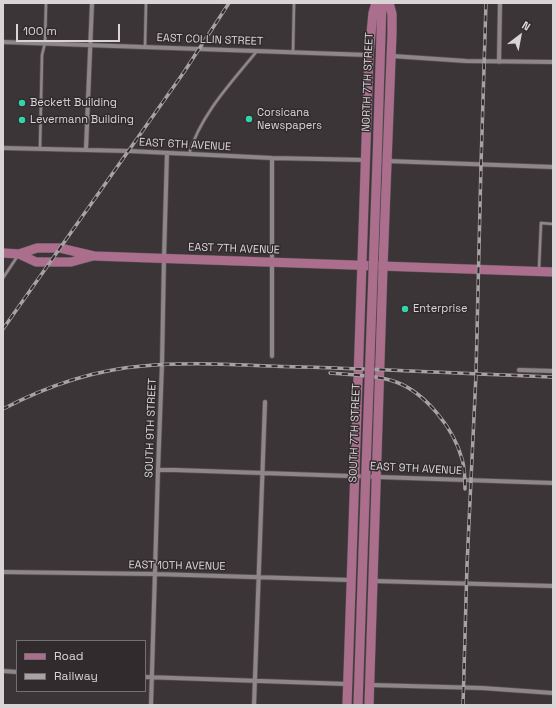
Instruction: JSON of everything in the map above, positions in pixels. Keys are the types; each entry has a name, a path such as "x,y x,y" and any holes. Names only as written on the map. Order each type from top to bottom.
{"main road":[{"path":"346,705 369,55 373,13 376,3"},
{"name":"NORTH 7TH STREET","path":"377,162 382,3"},
{"path":"369,705 371,685 382,266 391,56 392,14 389,3"},
{"name":"SOUTH 7TH STREET","path":"358,705 377,162"},
{"name":"EAST 7TH AVENUE","path":"19,254 37,248 60,248 94,256 553,272"},
{"name":"EAST 7TH AVENUE","path":"3,253 19,254 36,262 71,262 94,256"}],"street":[{"path":"86,149 92,3"},
{"path":"499,62 500,3"},
{"name":"EAST COLLIN STREET","path":"3,42 369,55"},
{"path":"391,56 460,61 553,62"},
{"name":"EAST 6TH AVENUE","path":"3,148 86,149 272,158 366,160"},
{"name":"SOUTH 9TH STREET","path":"151,705 167,152"},
{"path":"272,158 272,356"},
{"path":"387,161 553,167"},
{"path":"519,370 553,371"},
{"path":"254,705 265,402"},
{"name":"EAST 9TH AVENUE","path":"158,470 377,476 553,483"},
{"name":"EAST 10TH AVENUE","path":"3,572 155,574 351,580"},
{"path":"374,581 553,586"},
{"path":"3,671 16,672"},
{"path":"146,677 347,684"},
{"path":"371,685 482,688 553,693"}],"lane":[{"path":"40,148 42,55 45,43 46,3"},
{"path":"146,3 146,47"},
{"path":"293,52 294,3"},
{"path":"189,154 194,138 220,96 258,51"},
{"path":"539,271 541,223 553,224"},
{"path":"3,278 19,254"}],"railway":[{"path":"3,329 184,72 229,3"},
{"path":"463,705 467,565 476,374 486,3"},
{"path":"3,409 36,393 71,380 106,371 143,366 222,364 553,377"},
{"path":"330,373 380,378 396,382 418,394 437,413 453,436 463,462 465,489"}],"place":[{"name":"Beckett Building","path":"22,103"},
{"name":"Corsicana Newspapers","path":"249,119"},
{"name":"Levermann Building","path":"22,120"},
{"name":"Enterprise","path":"405,309"}]}
